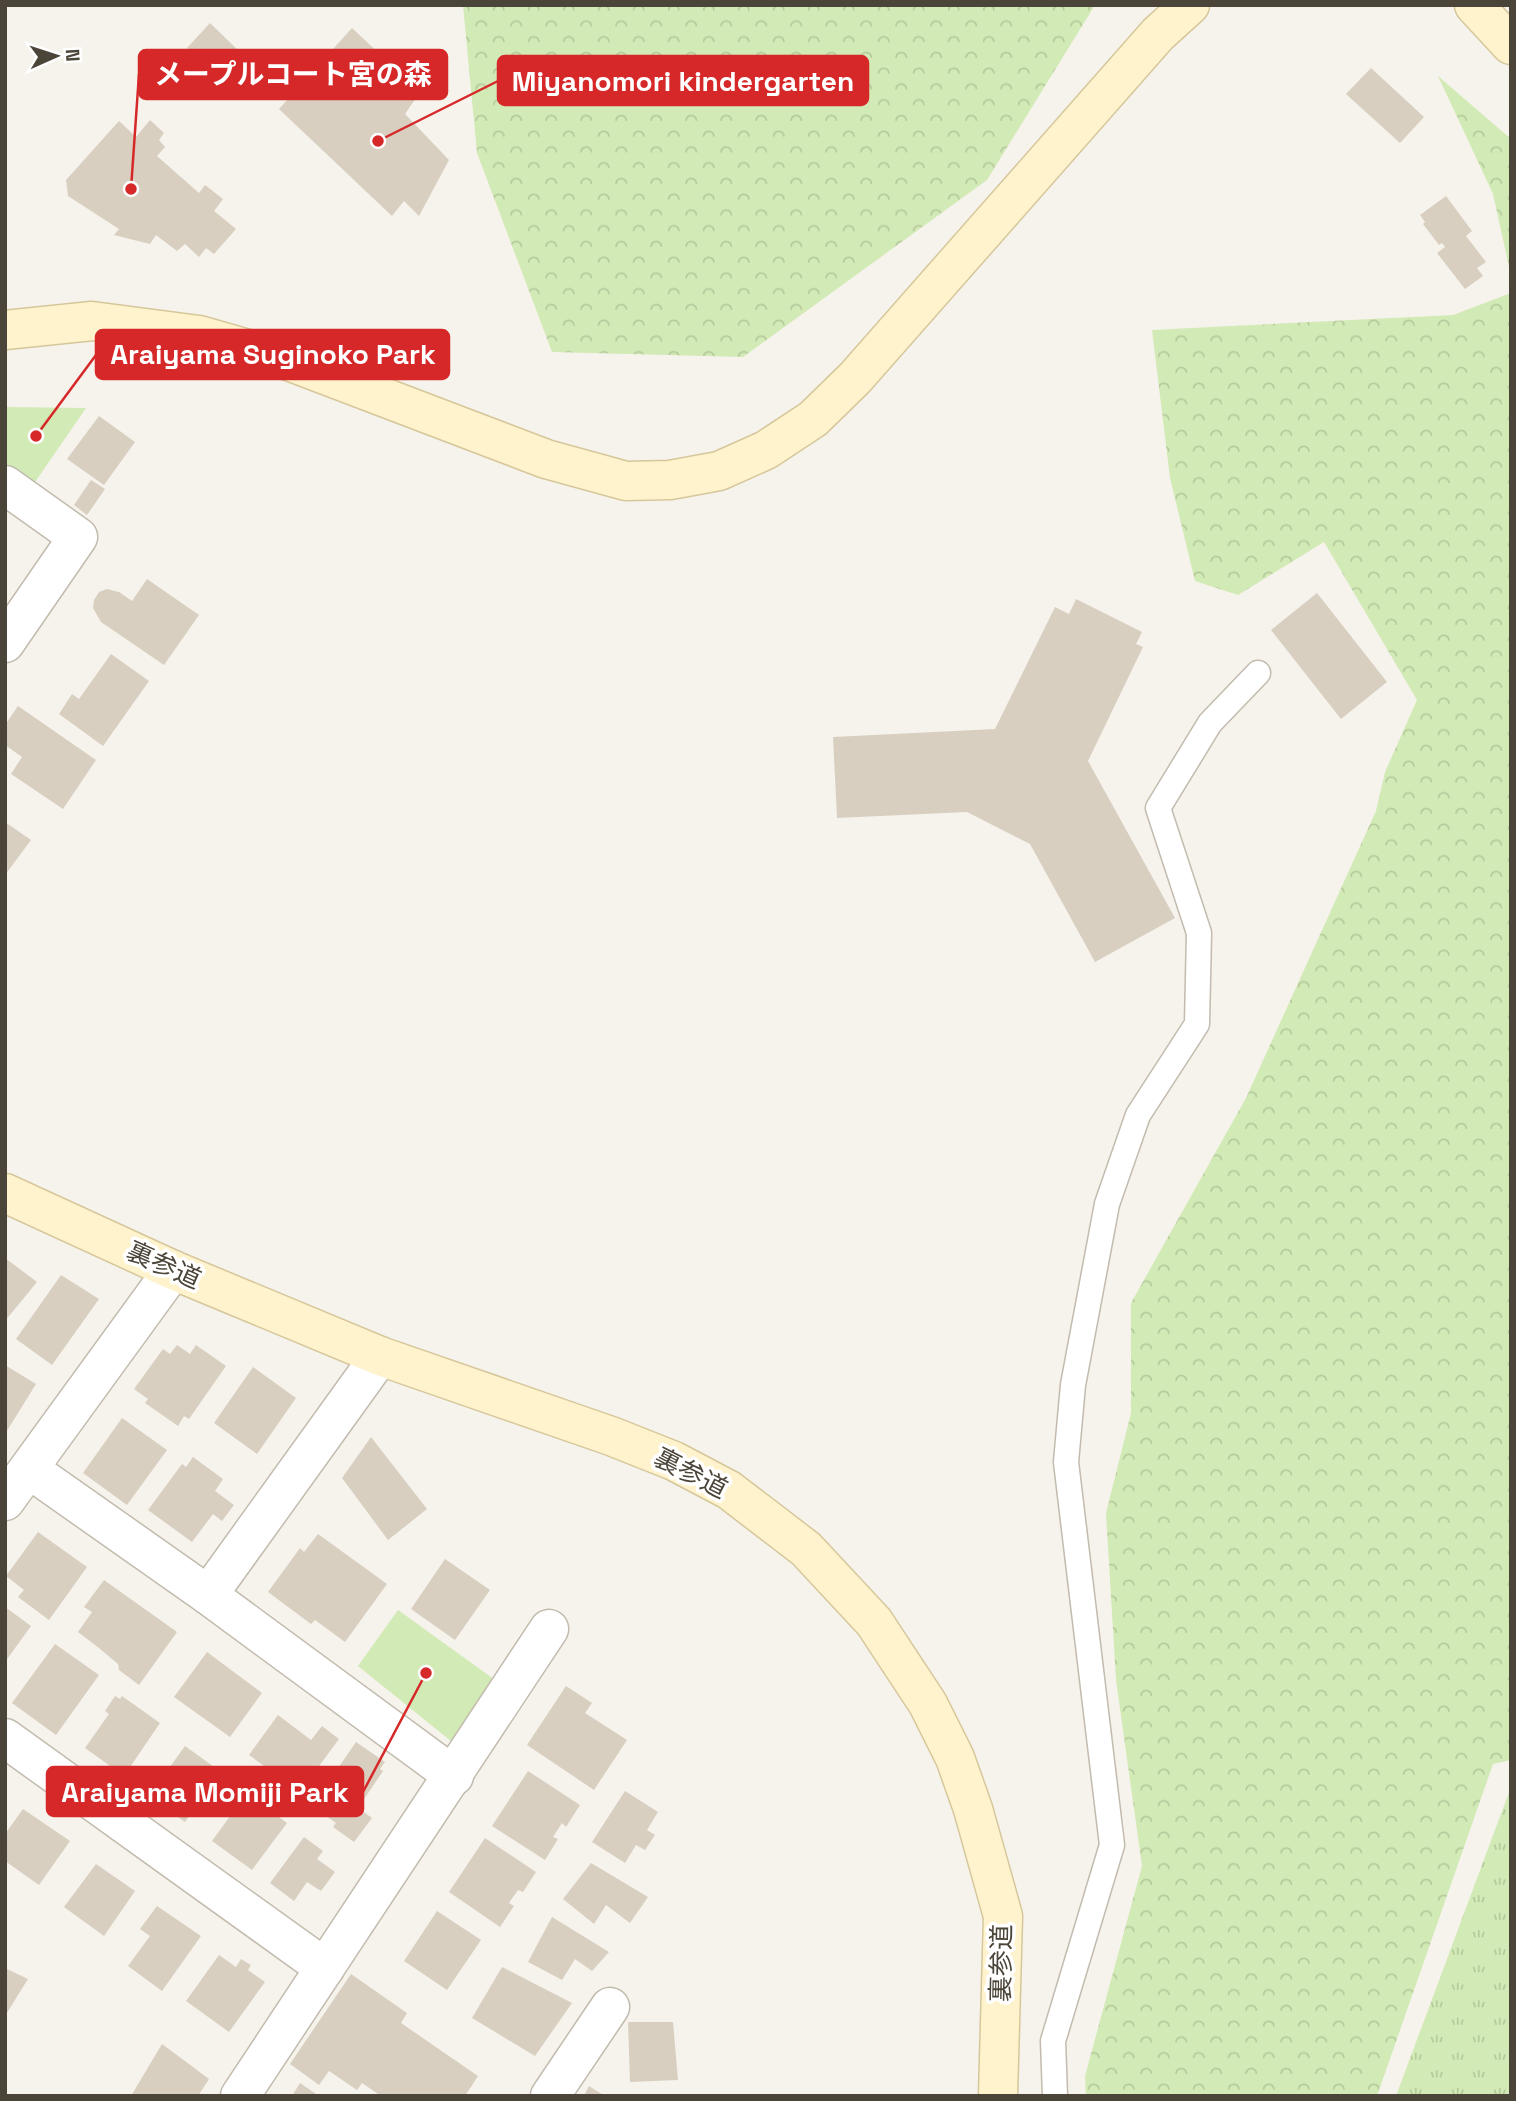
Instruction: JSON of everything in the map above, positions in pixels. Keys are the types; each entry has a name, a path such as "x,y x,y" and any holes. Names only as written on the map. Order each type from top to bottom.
{"street":[{"path":"5,330 92,321 199,335 286,360 546,459 626,481 670,480 719,471 766,450 813,419 855,378 1158,34 1190,5"},
{"path":"1474,5 1511,45"},
{"path":"5,485 78,537 5,642"},
{"name":"裏参道","path":"5,1193 173,1270 380,1356 611,1436 674,1461 729,1490 806,1549 874,1622 928,1704 955,1758 973,1809 1003,1916 998,2096"},
{"path":"5,1501 173,1270"},
{"path":"208,1595 380,1356"},
{"path":"29,1469 208,1595 454,1776"},
{"path":"240,2096 549,1629"},
{"path":"5,1738 325,1968"},
{"path":"550,2096 610,2007"}],"lane":[{"path":"1055,2096 1053,2041 1111,1845 1066,1462 1073,1385 1107,1204 1138,1115 1197,1024 1199,933 1158,808 1210,723 1258,673"}],"green space":[{"path":"463,5 1095,5 987,180 743,357 552,352 477,153"},
{"path":"1438,76 1511,139 1511,276 1493,194"},
{"path":"1511,293 1511,1760 1493,1764 1377,2096 1086,2096 1085,2076 1142,1866 1116,1680 1106,1513 1131,1413 1131,1303 1246,1098 1376,811 1385,772 1417,700 1324,542 1238,595 1195,581 1170,478 1152,330 1453,315"},
{"path":"5,407 86,408 33,485 5,463"},
{"path":"398,1610 495,1680 451,1741 358,1666"},
{"path":"1511,1787 1511,2096 1396,2096"}],"building":[{"path":"210,23 245,57 222,81 187,48"},
{"path":"352,28 420,92 405,114 449,160 419,216 404,201 392,216 279,109"},
{"path":"1371,68 1424,117 1400,143 1346,94"},
{"path":"150,120 164,133 159,140 165,147 157,156 199,193 205,185 223,199 214,211 236,229 214,254 206,248 199,257 185,244 177,251 156,235 150,244 114,235 119,229 68,196 66,180 119,121 136,137"},
{"path":"1446,196 1472,231 1466,236 1486,262 1477,268 1483,276 1465,289 1437,253 1445,247 1442,243 1439,245 1423,224 1425,222 1420,215"},
{"path":"99,416 135,442 104,485 67,459"},
{"path":"91,480 105,489 87,515 74,505"},
{"path":"147,579 199,615 164,665 101,622 93,608 99,592 107,589 119,592 132,601"},
{"path":"1317,593 1387,682 1341,719 1271,630"},
{"path":"1076,599 1142,632 1136,644 1143,647 1088,761 1175,918 1095,962 1030,844 967,812 837,818 833,737 995,729 1055,607 1069,614"},
{"path":"111,654 149,681 103,746 59,714 72,694 79,699"},
{"path":"18,706 96,760 63,809 11,774 22,757 5,745 5,725"},
{"path":"5,822 31,840 5,875"},
{"path":"5,1258 37,1282 5,1321"},
{"path":"61,1275 99,1299 52,1365 16,1339"},
{"path":"177,1345 190,1354 196,1345 226,1366 189,1419 184,1416 178,1426 145,1403 148,1399 134,1389 163,1349 170,1354"},
{"path":"5,1365 36,1384 5,1434"},
{"path":"253,1367 296,1398 257,1454 214,1423"},
{"path":"122,1418 167,1450 127,1505 83,1473"},
{"path":"371,1437 427,1509 388,1540 342,1478"},
{"path":"193,1457 223,1479 215,1491 234,1505 222,1521 213,1514 192,1542 148,1510 182,1464 186,1467"},
{"path":"38,1532 87,1567 49,1620 18,1597 24,1590 6,1576"},
{"path":"318,1534 387,1584 345,1642 315,1620 311,1624 268,1592 300,1548 304,1552"},
{"path":"445,1559 490,1590 455,1640 411,1609"},
{"path":"104,1580 177,1632 139,1685 78,1632 92,1612 84,1607"},
{"path":"5,1607 31,1626 5,1662"},
{"path":"55,1644 99,1675 56,1735 12,1703"},
{"path":"207,1652 262,1693 230,1737 174,1697"},
{"path":"566,1686 592,1703 585,1713 627,1740 594,1790 527,1745"},
{"path":"115,1696 120,1699 122,1696 160,1723 124,1776 85,1748 109,1714 105,1711"},
{"path":"278,1715 311,1740 322,1726 339,1739 300,1792 249,1755"},
{"path":"356,1742 385,1762 380,1769 383,1771 358,1808 372,1818 354,1842 333,1827 336,1823 312,1806"},
{"path":"185,1746 221,1772 185,1822 149,1796"},
{"path":"528,1771 580,1805 566,1827 562,1823 553,1837 558,1839 545,1860 492,1826"},
{"path":"625,1791 658,1812 647,1830 655,1835 645,1850 636,1845 625,1863 592,1842"},
{"path":"247,1793 287,1823 252,1870 212,1841"},
{"path":"23,1809 70,1841 39,1885 5,1861 5,1834"},
{"path":"304,1837 323,1851 317,1859 335,1872 321,1891 307,1882 294,1901 270,1883"},
{"path":"485,1838 536,1872 523,1892 518,1890 509,1903 514,1906 500,1927 449,1892"},
{"path":"591,1863 648,1897 630,1923 606,1905 594,1924 563,1899"},
{"path":"96,1864 135,1891 104,1936 64,1907"},
{"path":"157,1906 201,1936 162,1991 128,1966 150,1936 140,1929"},
{"path":"437,1911 481,1940 447,1990 404,1961"},
{"path":"552,1917 609,1952 592,1971 575,1959 562,1980 528,1962"},
{"path":"219,1955 236,1967 241,1959 251,1965 248,1970 265,1982 229,2032 186,2001"},
{"path":"502,1967 572,2003 535,2056 472,2018"},
{"path":"5,1968 28,1979 5,2016"},
{"path":"351,1974 407,2013 401,2023 478,2076 465,2096 381,2096 362,2083 357,2090 329,2071 319,2085 290,2064"},
{"path":"628,2022 673,2022 678,2080 630,2082"},
{"path":"162,2044 209,2079 198,2096 131,2096"},
{"path":"300,2083 319,2096 292,2096"},
{"path":"589,2086 605,2096 584,2096"}],"place":[{"name":"Miyanomori kindergarten","path":"378,141"},
{"name":"メープルコート宮の森","path":"131,189"},
{"name":"Araiyama Suginoko Park","path":"36,436"},
{"name":"Araiyama Momiji Park","path":"426,1673"}]}
